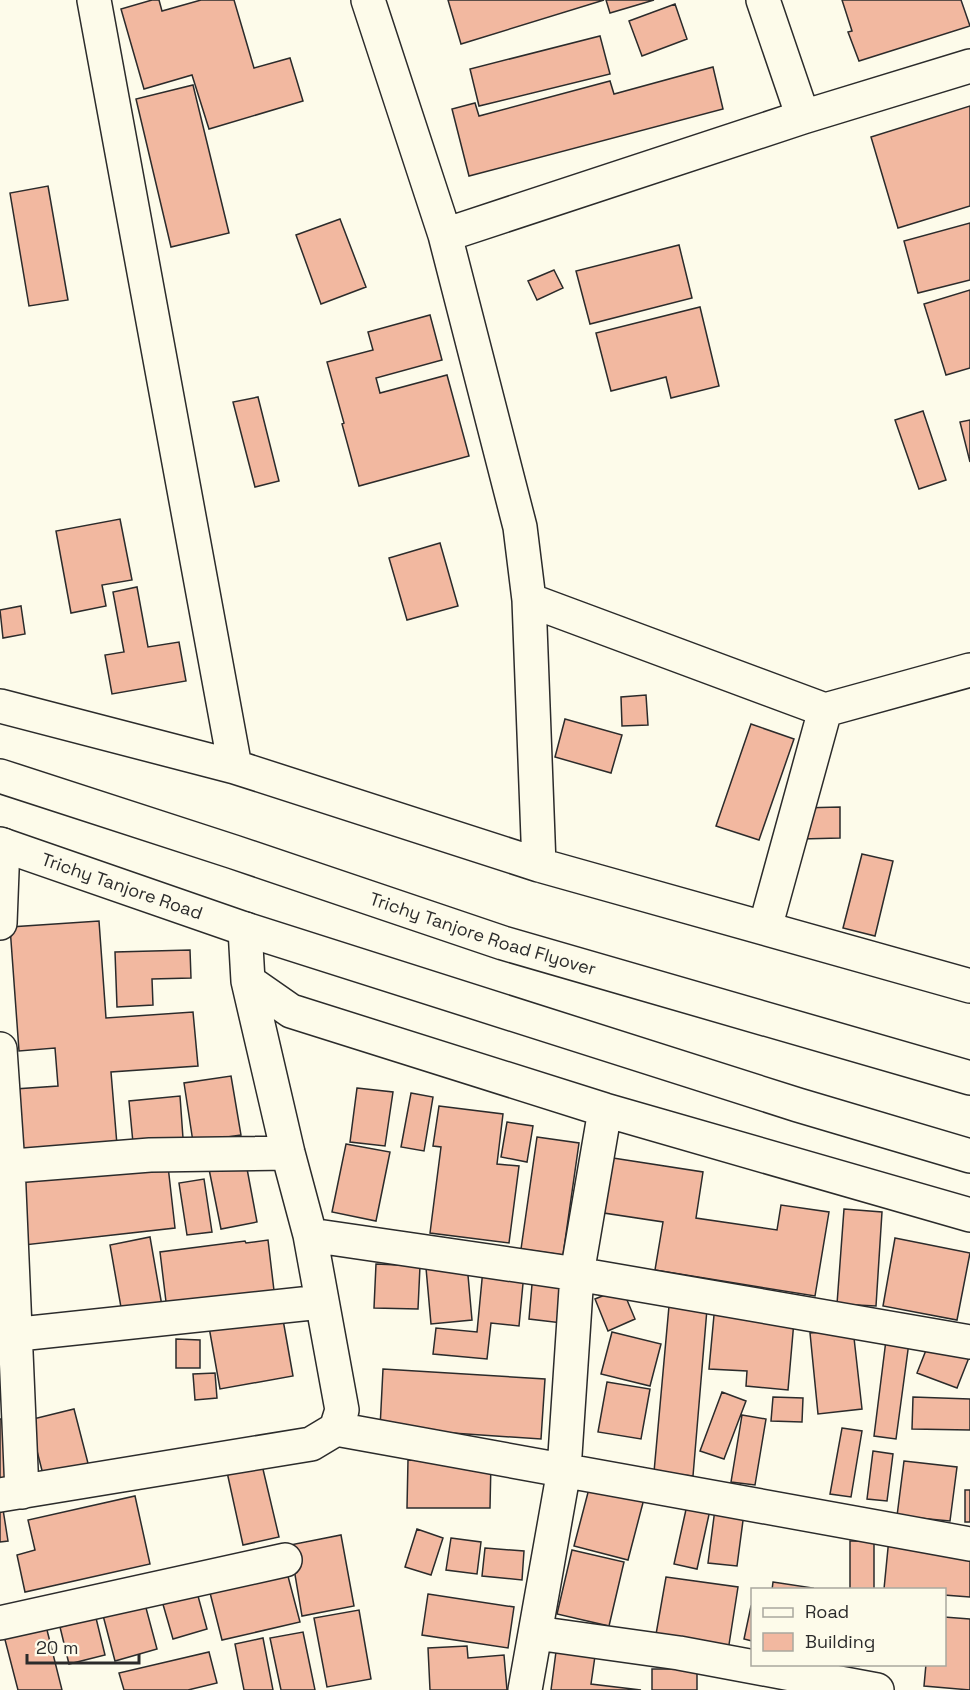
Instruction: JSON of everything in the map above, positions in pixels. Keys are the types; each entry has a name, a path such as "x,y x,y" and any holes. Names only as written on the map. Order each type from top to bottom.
{"main road":[{"path":"94,0 235,767"},
{"path":"368,0 445,235 520,527 529,600 539,865"},
{"path":"763,0 803,117"},
{"path":"445,235 803,117 970,66"},
{"path":"529,600 825,710 970,670"},
{"path":"0,706 235,767 539,865 970,986"},
{"path":"765,928 825,710"},
{"name":"Trichy Tanjore Road Flyover","path":"0,776 502,943 970,1078"},
{"path":"0,923 1,844"},
{"name":"Trichy Tanjore Road","path":"1,844 244,929 798,1105 970,1156"},
{"path":"244,929 248,981 288,1153 310,1235 342,1410 336,1429"},
{"path":"248,981 291,1011 605,1110 970,1215"},
{"path":"0,1049 11,1494 311,1444 336,1429 970,1544"},
{"path":"525,1690 564,1470 577,1274 605,1110"},
{"path":"4,1167 150,1155 288,1153"},
{"path":"310,1235 577,1274 970,1342"},
{"path":"8,1336 321,1302"},
{"path":"0,1623 285,1560"},
{"path":"536,1633 679,1653 877,1690"}],"building":[{"path":"159,0 162,11 201,0 234,0 254,68 290,58 303,101 209,129 192,75 144,89 121,9"},
{"path":"448,0 604,0 461,44"},
{"path":"606,0 654,0 610,13"},
{"path":"842,0 961,0 970,26 859,61 848,32 852,31"},
{"path":"675,4 687,39 642,56 629,21"},
{"path":"600,36 610,74 479,106 470,69"},
{"path":"713,67 723,109 469,176 452,109 475,103 479,116 610,81 614,94"},
{"path":"193,85 229,233 171,247 136,99"},
{"path":"970,106 970,206 898,228 871,137"},
{"path":"48,186 68,300 29,306 10,193"},
{"path":"340,219 366,287 321,304 296,235"},
{"path":"970,223 970,280 918,293 904,241"},
{"path":"679,245 692,298 590,324 576,271"},
{"path":"554,270 563,288 537,300 528,281"},
{"path":"970,290 970,368 946,375 924,304"},
{"path":"700,307 719,386 671,398 666,377 611,391 596,333"},
{"path":"430,315 442,360 376,378 380,393 447,375 469,456 359,486 327,362 373,350 368,332"},
{"path":"258,397 279,481 255,487 233,402"},
{"path":"923,411 946,480 919,489 895,420"},
{"path":"970,420 970,462 960,422"},
{"path":"120,519 132,580 102,585 106,606 71,613 56,531"},
{"path":"440,543 458,606 407,620 389,558"},
{"path":"137,587 148,647 179,642 186,681 112,694 105,655 124,652 113,592"},
{"path":"21,606 25,634 3,638 0,610"},
{"path":"646,695 648,725 622,726 621,697"},
{"path":"565,719 622,735 611,773 555,757"},
{"path":"751,724 794,739 759,840 716,826"},
{"path":"840,807 840,838 801,839 800,808"},
{"path":"862,854 893,861 875,936 843,928"},
{"path":"99,921 106,1018 193,1012 198,1066 111,1072 117,1145 20,1153 15,1089 58,1086 55,1048 19,1051 10,927"},
{"path":"190,950 191,978 152,979 153,1005 117,1007 115,952"},
{"path":"231,1076 241,1135 193,1142 184,1083"},
{"path":"357,1088 393,1092 385,1146 350,1142"},
{"path":"411,1093 433,1097 424,1151 401,1147"},
{"path":"180,1096 183,1138 133,1143 129,1101"},
{"path":"439,1106 503,1114 497,1164 519,1166 509,1243 430,1233 441,1147 433,1146"},
{"path":"507,1122 533,1126 527,1162 501,1157"},
{"path":"537,1137 579,1143 563,1255 521,1249"},
{"path":"346,1144 390,1152 376,1221 332,1212"},
{"path":"245,1158 257,1222 221,1229 208,1164"},
{"path":"613,1158 703,1172 696,1218 777,1230 781,1205 829,1212 815,1296 655,1270 663,1222 604,1213"},
{"path":"168,1166 175,1228 24,1245 17,1176"},
{"path":"204,1179 212,1232 187,1235 179,1183"},
{"path":"844,1209 882,1212 876,1306 837,1304"},
{"path":"150,1237 162,1306 122,1313 110,1245"},
{"path":"895,1238 970,1253 957,1320 883,1306"},
{"path":"268,1240 275,1299 167,1310 160,1252"},
{"path":"376,1264 420,1266 418,1309 374,1308"},
{"path":"467,1264 472,1320 431,1324 426,1268"},
{"path":"483,1269 524,1273 519,1326 491,1323 487,1359 433,1354 436,1328 477,1332"},
{"path":"533,1273 567,1276 562,1323 529,1319"},
{"path":"622,1288 635,1319 608,1331 595,1299"},
{"path":"669,1306 707,1309 693,1476 654,1472"},
{"path":"282,1314 293,1376 220,1389 209,1327"},
{"path":"714,1315 794,1321 788,1390 746,1386 747,1371 709,1369"},
{"path":"853,1329 862,1409 818,1414 810,1333"},
{"path":"612,1332 661,1344 650,1386 601,1374"},
{"path":"887,1332 910,1335 896,1439 874,1436"},
{"path":"176,1339 200,1340 200,1368 176,1368"},
{"path":"930,1340 970,1355 957,1388 917,1373"},
{"path":"383,1369 545,1379 541,1439 380,1428"},
{"path":"215,1373 217,1398 195,1400 193,1374"},
{"path":"607,1382 650,1389 641,1439 598,1432"},
{"path":"722,1392 746,1401 724,1459 700,1451"},
{"path":"773,1397 803,1398 802,1422 771,1421"},
{"path":"913,1397 970,1399 970,1430 912,1429"},
{"path":"74,1409 90,1471 45,1482 29,1420"},
{"path":"742,1415 766,1419 755,1485 731,1482"},
{"path":"0,1419 14,1419 12,1480 0,1480"},
{"path":"842,1428 862,1431 851,1497 830,1494"},
{"path":"873,1451 893,1454 887,1501 867,1499"},
{"path":"408,1460 491,1461 490,1508 407,1508"},
{"path":"904,1461 957,1467 950,1521 897,1516"},
{"path":"262,1465 279,1537 243,1545 227,1472"},
{"path":"591,1481 645,1495 628,1560 574,1546"},
{"path":"965,1490 970,1490 970,1522 965,1522"},
{"path":"135,1496 150,1564 25,1592 17,1555 35,1550 28,1520"},
{"path":"0,1503 2,1503 8,1541 0,1542"},
{"path":"687,1505 710,1510 697,1569 674,1564"},
{"path":"715,1509 744,1513 737,1566 708,1563"},
{"path":"417,1529 443,1538 431,1575 405,1567"},
{"path":"341,1535 354,1606 302,1616 290,1545"},
{"path":"451,1538 481,1542 477,1574 446,1570"},
{"path":"889,1538 970,1556 970,1597 946,1595 946,1588 884,1588"},
{"path":"850,1541 874,1541 874,1588 850,1588"},
{"path":"485,1548 524,1551 522,1580 482,1576"},
{"path":"572,1550 624,1562 609,1626 557,1614"},
{"path":"284,1561 300,1622 222,1640 207,1581"},
{"path":"666,1577 738,1587 728,1651 655,1640"},
{"path":"773,1582 813,1588 772,1588"},
{"path":"195,1585 207,1629 173,1639 160,1594"},
{"path":"142,1593 157,1649 115,1661 100,1604"},
{"path":"428,1594 514,1607 508,1648 422,1635"},
{"path":"751,1606 751,1641 744,1639"},
{"path":"359,1610 371,1679 327,1687 314,1618"},
{"path":"946,1617 970,1619 970,1690 924,1686 926,1666 946,1666"},
{"path":"96,1618 105,1655 69,1664 60,1627"},
{"path":"45,1622 62,1690 18,1690 3,1632"},
{"path":"303,1632 315,1690 281,1690 270,1638"},
{"path":"263,1638 273,1690 244,1690 235,1644"},
{"path":"557,1644 596,1649 591,1684 641,1690 551,1690"},
{"path":"467,1646 468,1658 504,1655 507,1690 430,1690 428,1648"},
{"path":"209,1652 217,1683 188,1690 124,1690 119,1673"},
{"path":"652,1669 697,1669 697,1690 652,1690"}]}
